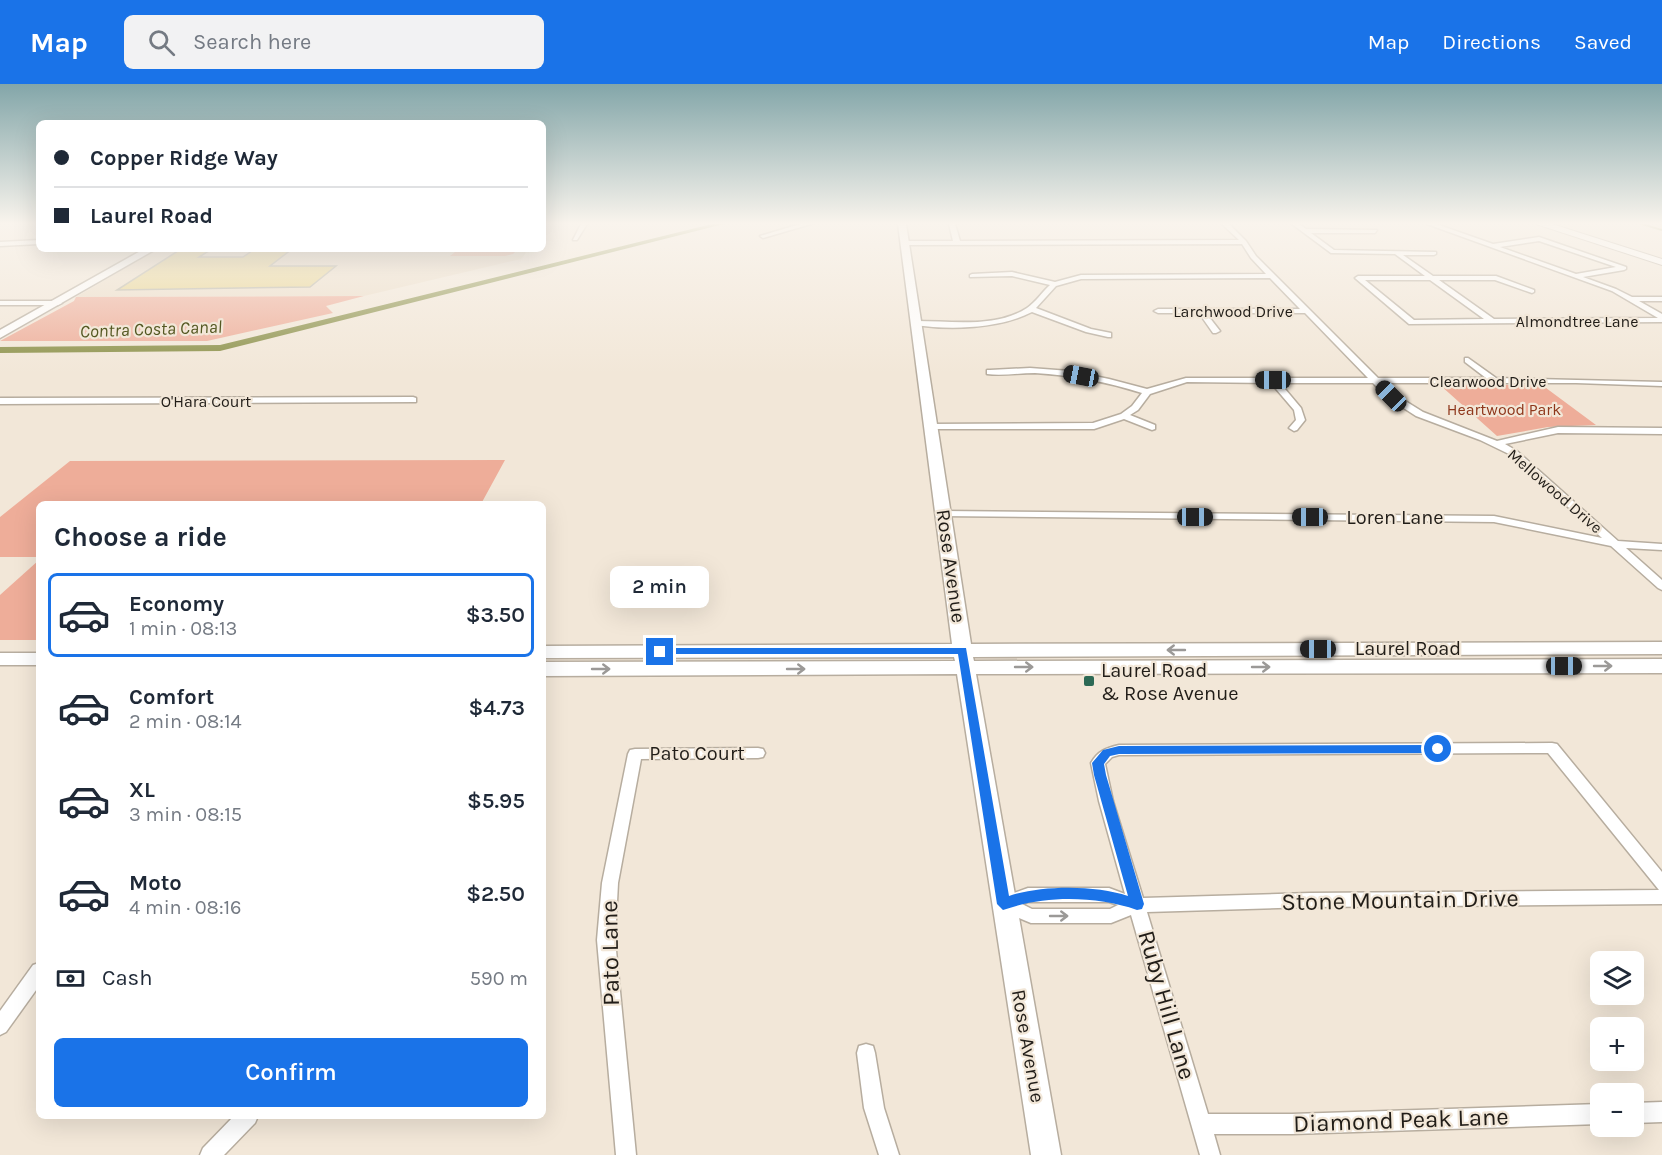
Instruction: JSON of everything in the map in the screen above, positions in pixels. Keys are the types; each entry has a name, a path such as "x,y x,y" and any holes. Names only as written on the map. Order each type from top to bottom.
{"main road":[{"path":"0,328 94,274"},
{"path":"0,335 108,274"},
{"name":"Rose Avenue","path":"910,274 964,659 1046,1155"},
{"path":"1466,666 1488,660 1513,660 1515,657 1508,648"},
{"name":"Laurel Road","path":"546,669 1508,648 1662,648"},
{"name":"Laurel Road","path":"546,652 1466,666 1662,666"},
{"path":"0,659 36,659"}],"street":[{"path":"1426,274 1493,321"},
{"path":"1569,274 1634,299 1662,318"},
{"path":"1575,276 1587,274"},
{"path":"972,276 1022,275 1056,284"},
{"path":"917,323 988,322 1010,318 1031,309 1046,291 1056,284 1081,277 1106,275 1272,276"},
{"name":"Mellowood Drive","path":"1272,276 1401,404 1415,412 1499,443 1522,459 1662,586"},
{"name":"Almondtree Lane","path":"1432,278 1358,278 1412,322 1662,318"},
{"path":"1432,278 1496,278 1532,291"},
{"path":"1634,299 1662,298"},
{"path":"0,303 58,303"},
{"path":"1031,309 1054,316 1087,332 1108,335"},
{"name":"Larchwood Drive","path":"1158,311 1307,311"},
{"path":"1201,311 1216,331"},
{"path":"1468,360 1494,381"},
{"path":"933,428 1094,426 1124,416 1136,408 1147,392 1064,372 1026,369 990,372"},
{"name":"Clearwood Drive","path":"1147,392 1186,380 1662,384"},
{"path":"1273,380 1298,410 1301,420 1294,428"},
{"name":"O'Hara Court","path":"0,401 413,400"},
{"path":"1124,416 1152,427"},
{"path":"1499,443 1558,430 1662,431"},
{"name":"Loren Lane","path":"944,514 1494,519 1524,523 1618,546 1662,548"},
{"name":"Ruby Hill Lane","path":"1210,1155 1100,775 1098,763 1107,753 1119,750 1552,748 1662,884"},
{"name":"Pato Court","path":"635,754 758,753"},
{"name":"Pato Lane","path":"626,1155 606,940 611,875 635,754"},
{"name":"Stone Mountain Drive","path":"1003,904 1031,916 1112,915 1137,904 1662,897"},
{"path":"0,1026 36,975"},
{"path":"866,1053 874,1108 889,1155"},
{"path":"1644,1113 1662,1112"},
{"name":"Diamond Peak Lane","path":"1201,1124 1292,1124 1590,1114"},
{"path":"210,1155 245,1119"}],"shaded area":[{"path":"115,274 457,274 364,296 76,297"}],"green space":[{"path":"364,296 326,306 333,313 207,341 0,341 74,301 76,297"},
{"name":"Heartwood Park","path":"1440,385 1542,385 1596,425 1548,427 1497,436"},
{"path":"505,460 483,501 36,501 36,557 0,557 0,517 70,461"},
{"path":"36,563 36,640 0,640 0,595"}],"building":[{"path":"142,274 326,274 310,287 117,290"}],"waterway":[{"name":"Contra Costa Canal","path":"0,350 220,348 519,274"}],"place":[{"name":"Laurel Road & Rose Avenue","path":"1089,681"}],"route":[{"path":"660,652 963,651 1003,904 1028,895 1109,895 1137,904 1100,775 1098,763 1107,753 1119,750 1438,749"}]}
